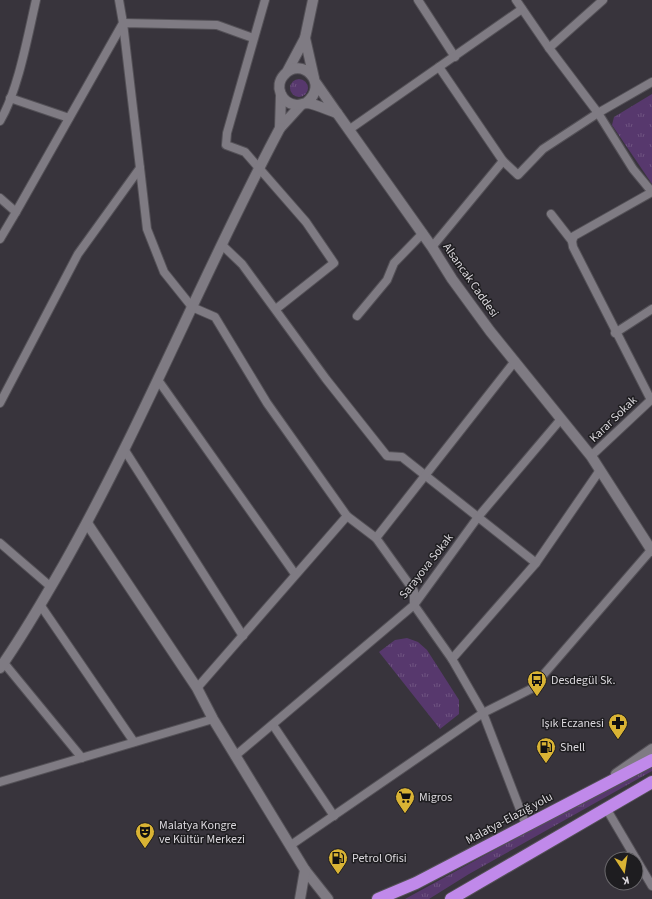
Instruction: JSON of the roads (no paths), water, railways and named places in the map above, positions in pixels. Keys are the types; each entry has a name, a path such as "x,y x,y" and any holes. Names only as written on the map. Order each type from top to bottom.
{"highway":[{"name":"Malatya-Elazığ yolu","path":"378,899 416,883 652,760"},
{"path":"451,899 652,782"},
{"path":"390,899 416,883"}],"street":[{"path":"0,121 8,108 27,42 36,0"},
{"path":"119,0 147,230 164,272 192,307 215,317 267,403 347,516 376,538 414,591 414,604 452,659 483,713 526,825"},
{"path":"265,0 227,133 226,145 245,152 258,169 306,222 334,263 276,309"},
{"path":"280,128 281,96 279,84 305,38 313,0"},
{"path":"418,0 455,57"},
{"path":"516,0 549,48 598,113 633,169 652,192 574,236 572,241 572,247 615,333 651,399"},
{"path":"549,48 603,0"},
{"path":"350,129 522,9"},
{"path":"123,23 217,25 253,38"},
{"path":"0,239 123,23"},
{"path":"82,758 2,665 41,606 87,523 158,380 258,169 280,128 314,94 315,80 305,38"},
{"path":"439,67 503,161 518,175 543,149 598,113 652,82"},
{"path":"288,70 294,68 305,70 315,80"},
{"name":"Alsancak Caddesi","path":"315,80 432,247 452,279 591,456 652,550"},
{"path":"281,96 290,103 304,104 337,113"},
{"path":"10,98 70,118"},
{"path":"432,247 503,161"},
{"path":"0,403 78,254 140,168"},
{"path":"0,198 16,212"},
{"path":"551,214 572,241"},
{"path":"357,316 387,280 394,263 423,234"},
{"path":"222,244 242,264 326,379 387,456 402,457 424,476 536,563"},
{"path":"615,333 652,309"},
{"path":"376,538 515,361"},
{"path":"158,380 295,574"},
{"name":"Karar Sokak","path":"591,456 651,399"},
{"name":"Sarayova Sokak","path":"236,756 414,604 478,517 561,419"},
{"path":"124,449 243,636"},
{"path":"452,659 536,563 600,470"},
{"path":"197,688 347,516"},
{"path":"87,523 197,688 214,719 305,870 328,899"},
{"path":"0,543 51,587"},
{"path":"291,845 483,713 531,689 652,550"},
{"path":"41,606 134,742"},
{"path":"0,782 214,719"},
{"path":"273,725 334,816"},
{"path":"592,791 652,749"},
{"path":"619,800 652,788"},
{"path":"606,808 631,851"},
{"path":"300,899 305,870"},
{"path":"644,872 652,886"}],"place":[{"name":"Desdegül Sk.","path":"537,697"},
{"name":"Işık Eczanesi","path":"618,740"},
{"name":"Shell","path":"546,764"},
{"name":"Migros","path":"405,814"},
{"name":"Malatya Kongre ve Kültür Merkezi","path":"145,849"},
{"name":"Petrol Ofisi","path":"338,875"}]}
